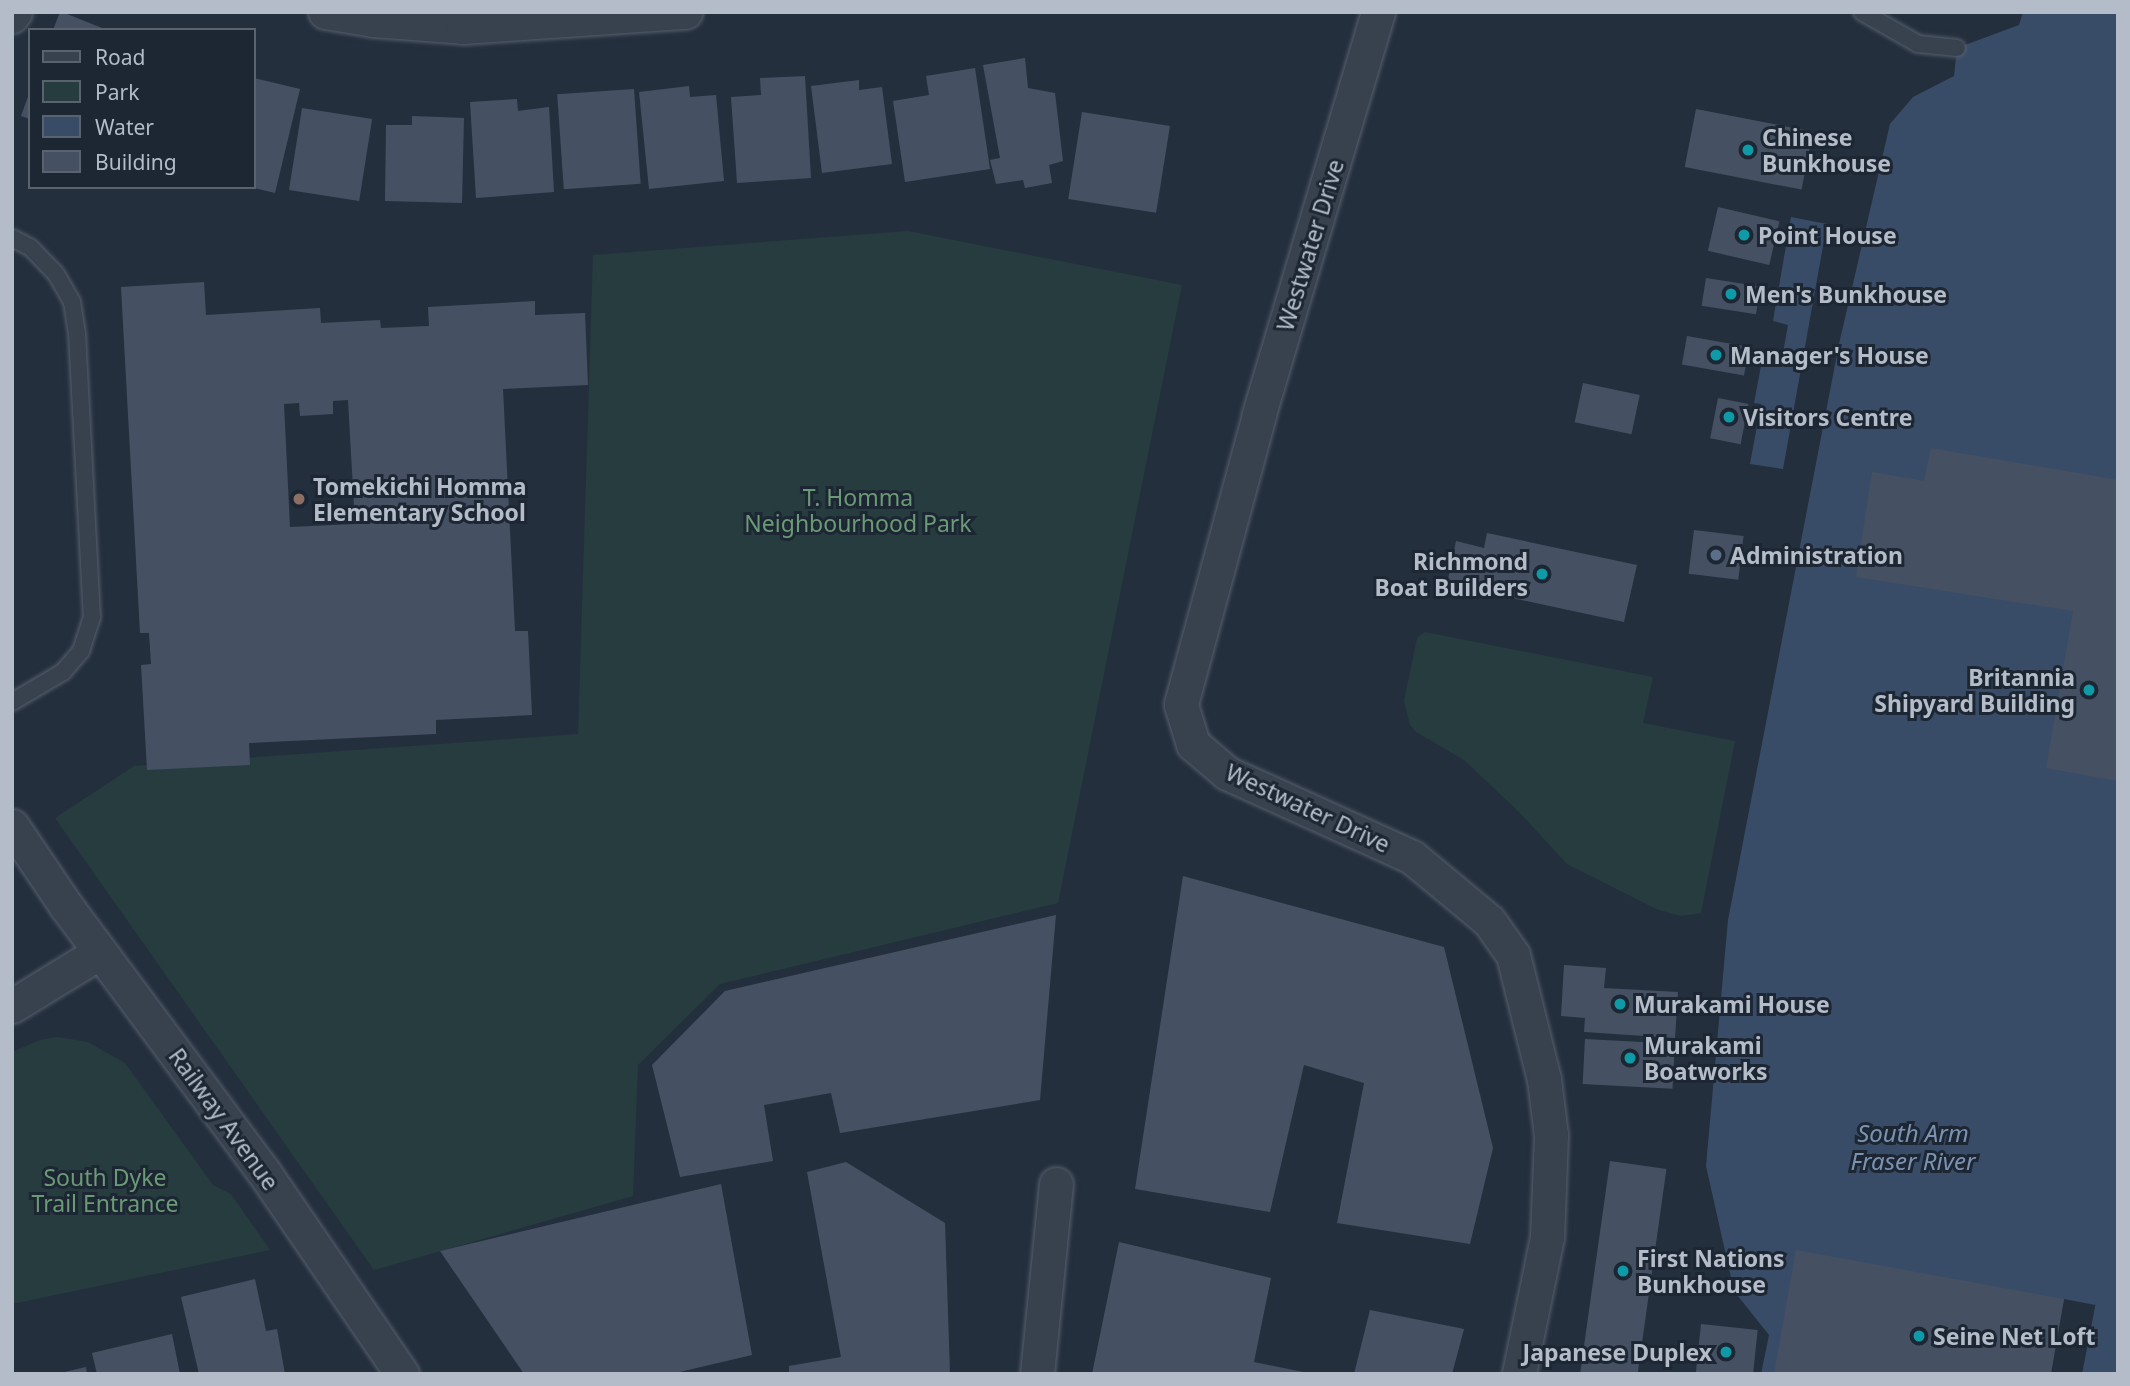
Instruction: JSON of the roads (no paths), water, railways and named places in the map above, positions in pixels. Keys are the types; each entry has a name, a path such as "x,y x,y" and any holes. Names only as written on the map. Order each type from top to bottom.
{"street":[{"path":"325,12 373,20 463,27 685,12"},
{"name":"Westwater Drive","path":"1378,12 1259,415 1181,705 1193,744 1227,773 1412,857 1489,921 1513,955 1544,1079 1552,1135 1547,1237 1519,1374"},
{"name":"Railway Avenue","path":"12,826 100,952 263,1171 402,1374"},
{"path":"12,1006 100,952"},
{"path":"1037,1374 1056,1184"}],"lane":[{"path":"1862,12 1918,44 1957,48"},
{"path":"12,239 30,247 56,274 72,302 77,333 92,617 81,651 63,673 12,702"}],"water":[{"name":"South Arm Fraser River","path":"2023,12 2118,12 2118,1374 1761,1374 1769,1335 1734,1291 1706,1166 1728,920 1839,344 1890,124 1913,97 1954,76 1957,48 2019,25"},
{"path":"1791,217 1827,224 1783,469 1750,464 1761,404 1754,403 1764,350 1783,353 1788,325 1773,321"}],"place":[{"name":"Chinese Bunkhouse","path":"1748,150"},
{"name":"Point House","path":"1744,235"},
{"name":"Men's Bunkhouse","path":"1731,294"},
{"name":"Manager's House","path":"1716,355"},
{"name":"Visitors Centre","path":"1729,417"},
{"name":"Tomekichi Homma Elementary School","path":"299,499"},
{"name":"Administration","path":"1716,555"},
{"name":"Richmond Boat Builders","path":"1542,574"},
{"name":"Britannia Shipyard Building","path":"2089,690"},
{"name":"Murakami House","path":"1620,1004"},
{"name":"Murakami Boatworks","path":"1630,1058"},
{"name":"First Nations Bunkhouse","path":"1623,1271"},
{"name":"Seine Net Loft","path":"1919,1336"},
{"name":"Japanese Duplex","path":"1726,1352"}],"park label":[{"name":"T. Homma Neighbourhood Park","path":"858,510"},
{"name":"South Dyke Trail Entrance","path":"105,1190"}]}
